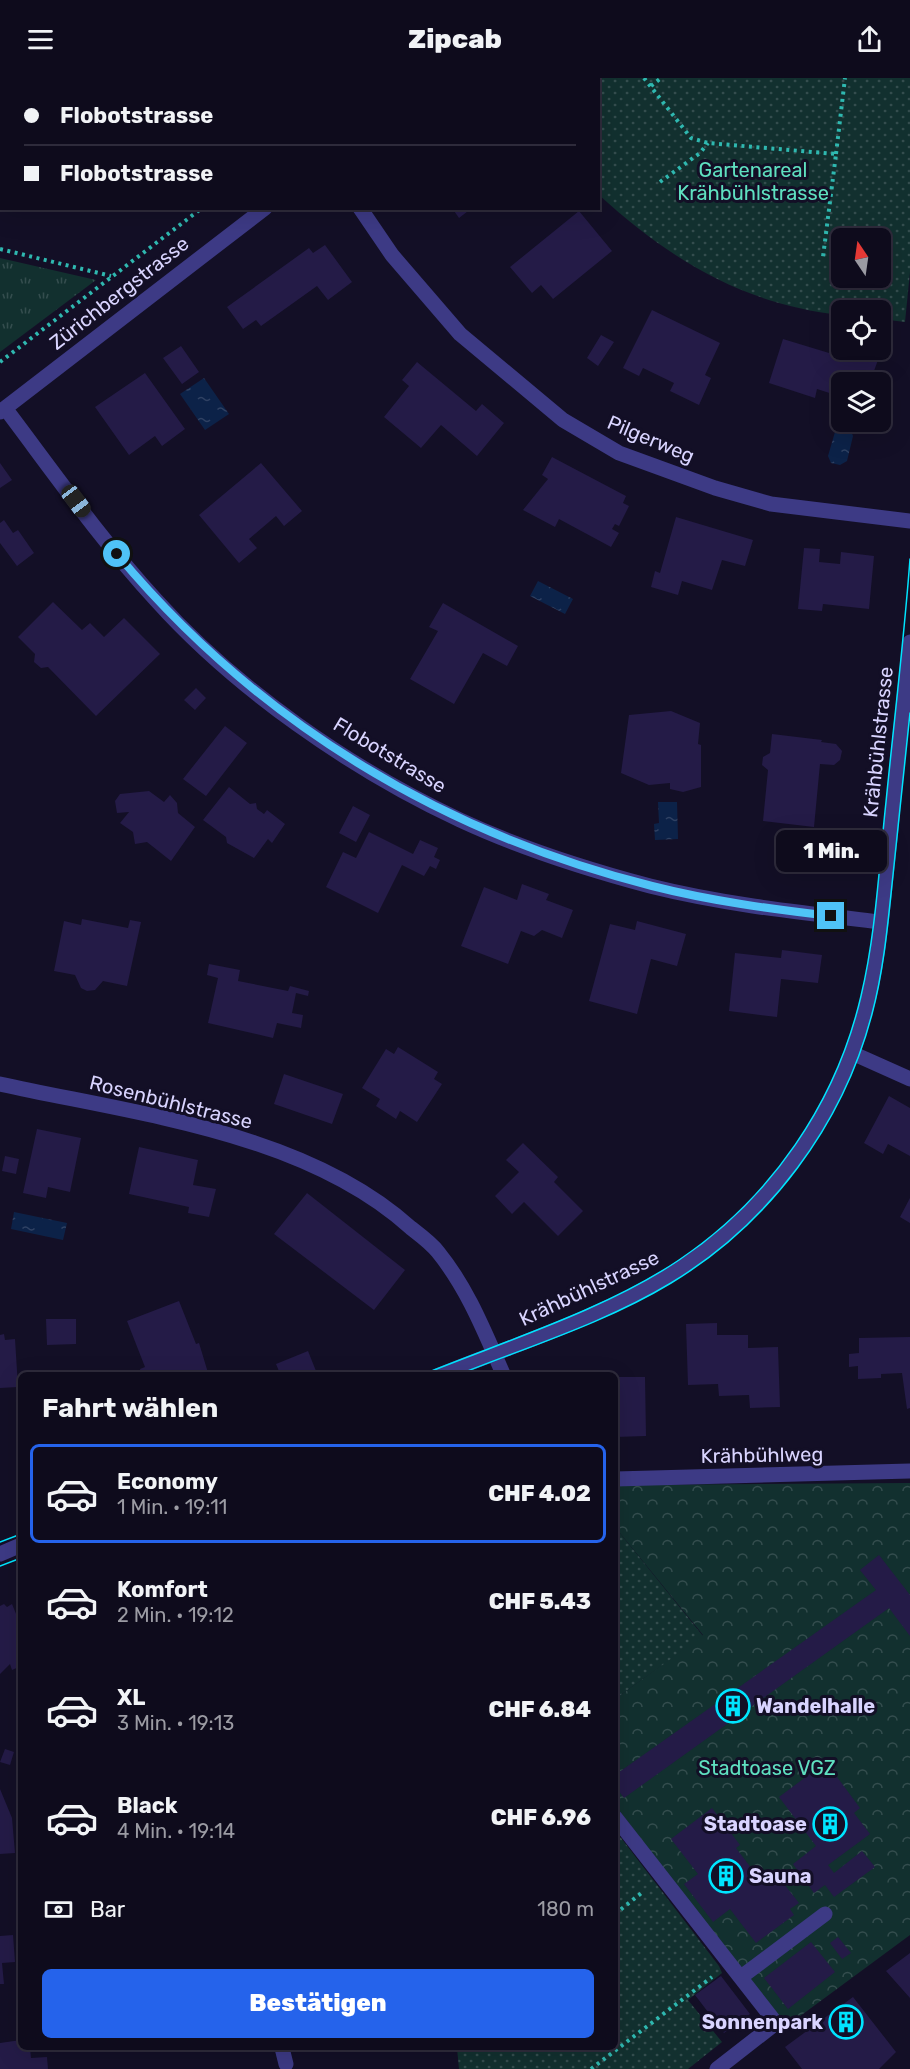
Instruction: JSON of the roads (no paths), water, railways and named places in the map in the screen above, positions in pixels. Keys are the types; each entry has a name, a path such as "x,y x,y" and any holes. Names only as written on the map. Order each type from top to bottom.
{"street":[{"name":"Zürichbergstrasse","path":"3,410 262,210"},
{"name":"Pilgerweg","path":"361,210 392,255 459,334 563,420 619,453 715,488 771,504 910,521"},
{"name":"Flobotstrasse","path":"3,410 156,601 219,663 293,720 363,767 460,820 555,857 652,886 753,907 881,922"},
{"name":"Krähbühlstrasse","path":"447,1372 632,1296 680,1269 720,1238 767,1193 799,1153 836,1091 852,1053 872,982 881,922 910,642"},
{"path":"852,1053 910,1079"},
{"name":"Rosenbühlstrasse","path":"0,1084 212,1130 305,1161 385,1204 437,1251 475,1308 494,1353"},
{"path":"494,1353 502,1372"},
{"name":"Krähbühlweg","path":"618,1479 910,1471"},
{"path":"0,1554 18,1546"},
{"path":"618,1822 776,2023 717,2069"},
{"path":"741,1977 825,1914"},
{"path":"282,2050 286,2064"}],"water":[{"path":"204,378 229,414 205,430 180,394"},
{"path":"835,432 851,432 853,436 847,461 840,465 831,463 828,456"},
{"path":"538,581 573,599 565,614 530,596"},
{"path":"658,802 677,802 678,839 655,840 654,824 659,823"},
{"path":"14,1212 67,1223 63,1240 11,1229"}],"tram line":[{"path":"429,1372 586,1310 650,1278 679,1260 743,1208 795,1145 817,1110 850,1036 866,972 876,899 910,559"},
{"path":"465,1372 593,1322 671,1283 707,1259 740,1232 797,1168 842,1095 859,1055 872,1014 885,945 910,713"},
{"path":"0,1542 18,1535"},
{"path":"0,1566 18,1559"}],"place":[{"name":"Wandelhalle","path":"733,1706"},
{"name":"Stadtoase","path":"830,1824"},
{"name":"Sauna","path":"726,1876"},
{"name":"Sonnenpark","path":"846,2022"}],"park label":[{"name":"Gartenareal Krähbühlstrasse","path":"753,182"},
{"name":"Stadtoase VGZ","path":"767,1768"}]}
